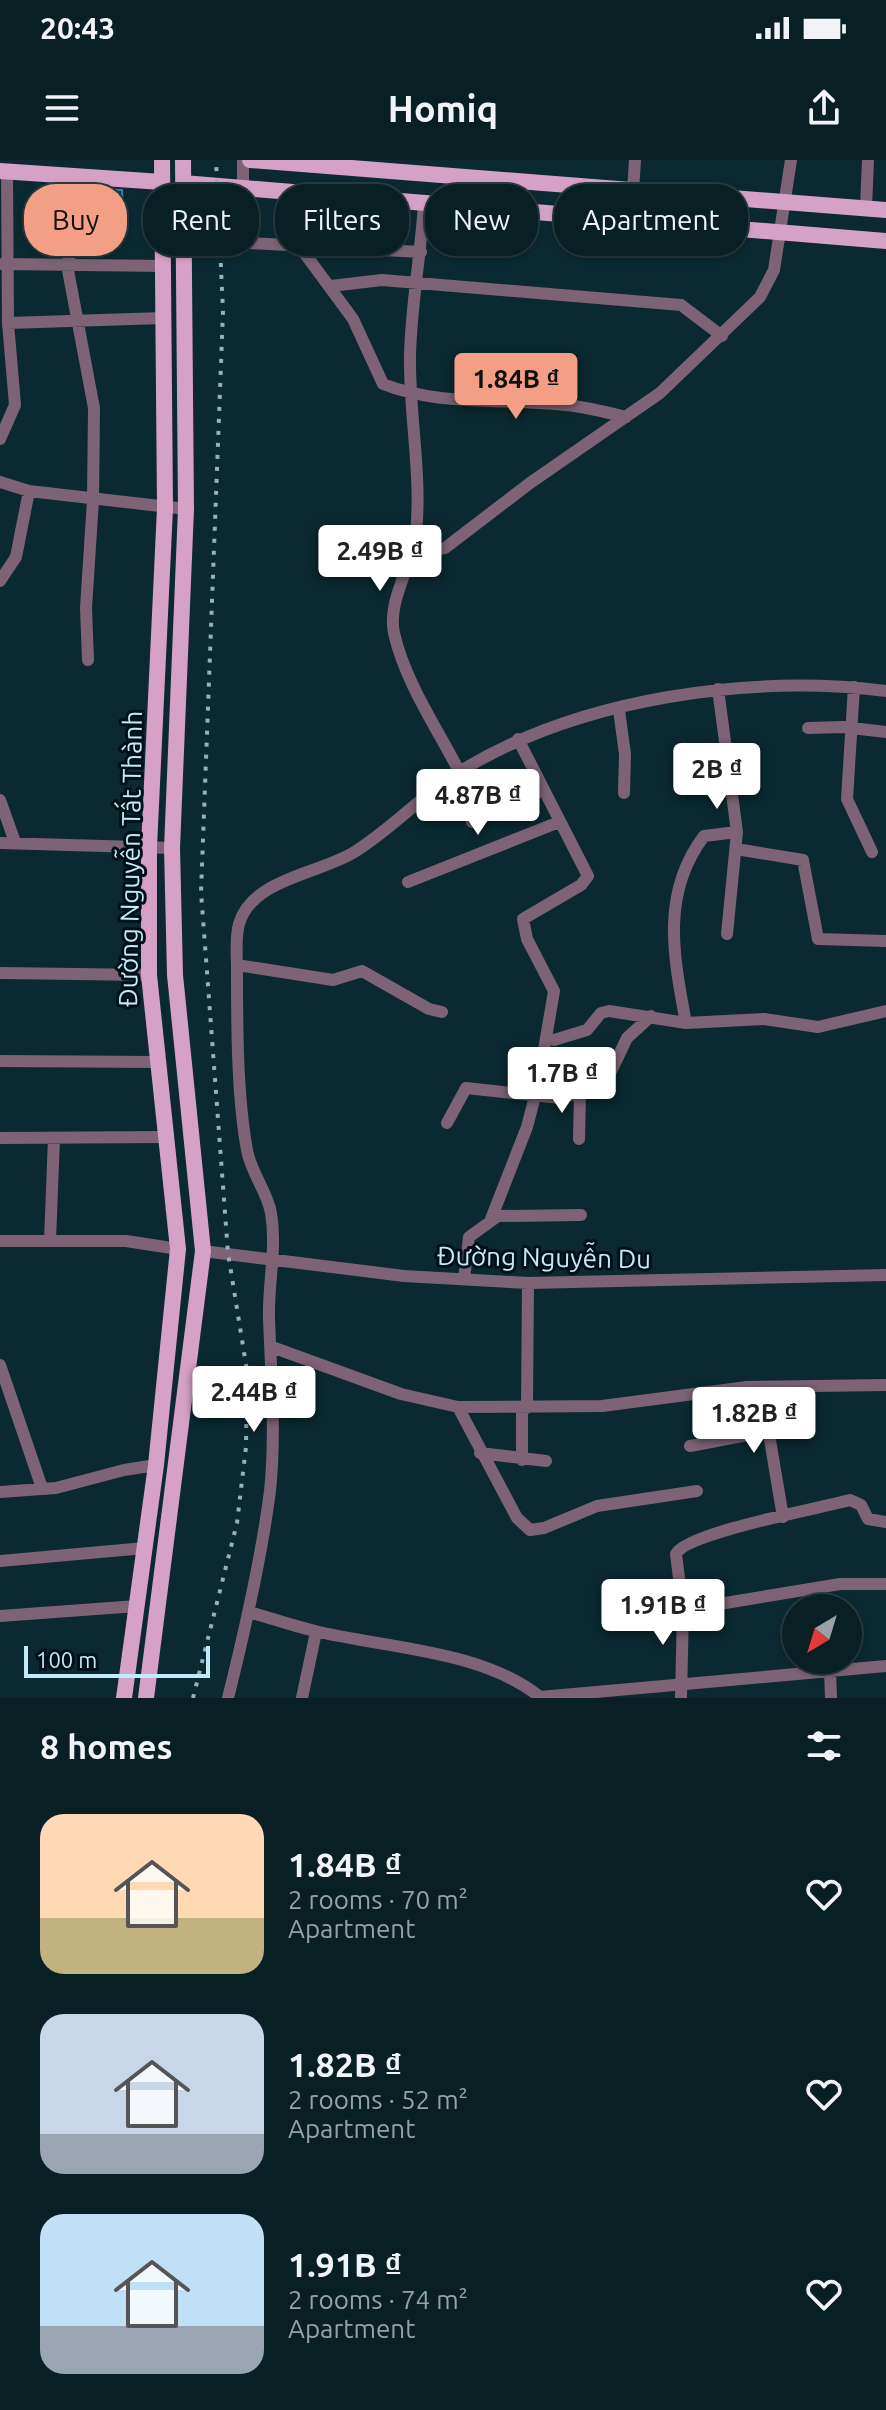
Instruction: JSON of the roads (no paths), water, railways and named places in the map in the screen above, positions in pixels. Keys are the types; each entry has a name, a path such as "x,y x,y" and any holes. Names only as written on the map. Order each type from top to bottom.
{"main road":[{"name":"Đường Nguyễn Tất Thành","path":"124,1698 156,1465 178,1249 149,975 149,847 165,508 162,160"},
{"name":"Đường Nguyễn Tất Thành","path":"146,1698 203,1251 175,975 172,848 186,509 183,160"},
{"path":"250,160 554,185"},
{"path":"4,171 44,166 74,175 162,182"},
{"path":"183,183 195,184"},
{"path":"259,189 886,241"},
{"path":"748,199 886,210"},
{"path":"164,421 186,421"},
{"path":"156,1061 183,1059"},
{"path":"156,1465 175,1468"}],"street":[{"path":"243,160 244,184"},
{"path":"633,184 635,160"},
{"path":"427,552 445,548 530,483 660,393 760,297 774,270 787,202 791,160"},
{"path":"866,208 868,160"},
{"path":"0,439 15,405 5,352 8,323 3,264 4,171"},
{"path":"74,175 77,232 67,265 94,408 93,500 86,608 89,619 88,660"},
{"path":"424,203 411,345 419,493 414,551 398,592 393,631 411,680 459,771"},
{"path":"409,252 421,252"},
{"path":"307,256 353,319 383,384 412,393 470,401 566,405 626,417"},
{"path":"3,264 163,266"},
{"path":"331,286 382,280 417,281 681,305 692,310 722,336"},
{"path":"8,323 75,318 163,318"},
{"path":"0,482 29,491 186,509"},
{"path":"0,581 16,557 29,491"},
{"path":"228,1698 249,1612 270,1490 272,1347 269,1314 274,1258 271,1211 254,1176 247,1148 237,965 237,932 252,900 305,870 352,854 459,771 518,739 568,720 718,689 786,685 886,691"},
{"path":"854,687 847,799 872,852"},
{"path":"718,689 737,832 727,934"},
{"path":"619,710 625,754 624,793"},
{"path":"808,728 886,732"},
{"path":"491,1219 535,1095 554,991 527,939 523,919 581,885 588,876 518,739"},
{"path":"472,822 543,790"},
{"path":"0,800 15,842"},
{"path":"408,882 559,822"},
{"path":"686,1023 671,920 680,882 704,836 737,832"},
{"path":"0,843 172,848"},
{"path":"736,849 803,860 818,939 886,941"},
{"path":"237,965 333,980 362,971 429,1009 442,1012"},
{"path":"0,973 149,975"},
{"path":"554,1040 587,1030 601,1013 609,1011 686,1023 764,1019 818,1027 886,1011"},
{"path":"579,1139 580,1093 586,1080 600,1082 610,1079 627,1038 651,1016"},
{"path":"0,1061 156,1061"},
{"path":"447,1123 466,1088 560,1098 580,1093"},
{"path":"0,1138 165,1137"},
{"path":"50,1241 54,1138"},
{"path":"464,1279 469,1237 491,1219 507,1215 581,1215"},
{"path":"0,1241 126,1241 178,1249"},
{"name":"Đường Nguyễn Du","path":"203,1251 404,1276 528,1283 886,1275"},
{"path":"522,1460 528,1283"},
{"path":"272,1347 401,1394 458,1407 602,1406 761,1387 886,1385"},
{"path":"0,1365 42,1488"},
{"path":"761,1387 783,1517"},
{"path":"458,1407 517,1518 535,1531 597,1506 697,1491"},
{"path":"690,1446 768,1431"},
{"path":"480,1453 546,1461"},
{"path":"0,1492 56,1488 156,1465"},
{"path":"680,1692 683,1610 676,1554 679,1548 732,1527 856,1500 868,1519 886,1522"},
{"path":"0,1561 145,1548"},
{"path":"683,1610 840,1584 886,1584"},
{"path":"0,1616 137,1606"},
{"path":"249,1612 316,1632 401,1645 480,1667 525,1685 540,1698 680,1692 797,1674"},
{"path":"302,1698 316,1632"},
{"path":"862,1667 886,1666"},
{"path":"830,1674 831,1698"}],"railway":[{"path":"193,1698 237,1523 246,1447 247,1371 228,1253 201,892 223,311 216,160"}]}
